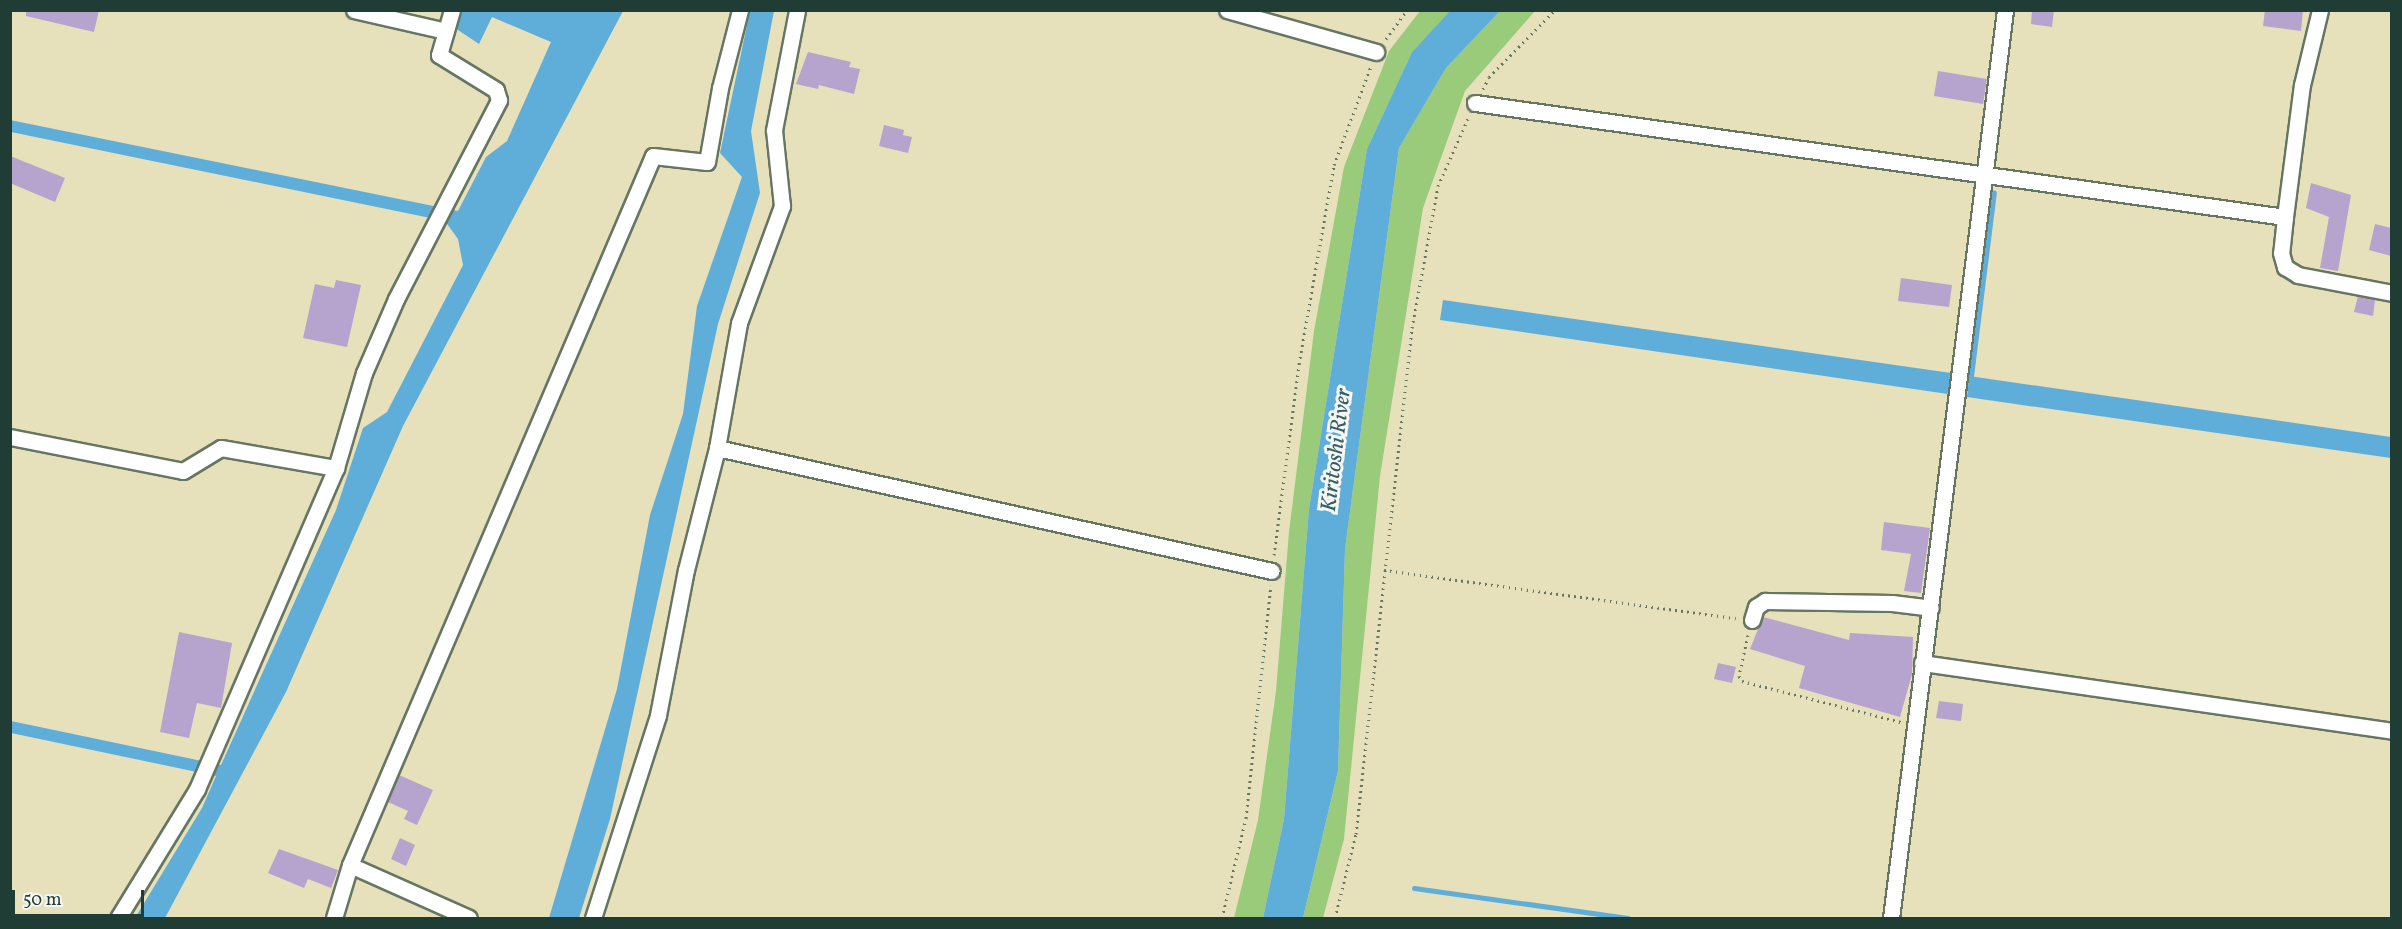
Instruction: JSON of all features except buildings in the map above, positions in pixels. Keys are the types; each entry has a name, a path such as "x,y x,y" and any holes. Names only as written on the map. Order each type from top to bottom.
{"street":[{"path":"354,10 446,31"},
{"path":"118,918 202,777 336,468 364,373 436,222 499,100 496,90 439,55 452,10"},
{"path":"334,918 350,865 653,156 707,162 720,88 740,10"},
{"path":"593,918 658,715 686,570 717,448 739,323 782,206 774,130 797,10"},
{"path":"1227,10 1376,52"},
{"path":"1891,918 2005,10"},
{"path":"2320,10 2302,85 2281,253 2285,267 2298,275 2391,293"},
{"path":"1474,103 2285,217"},
{"path":"10,437 183,471 221,448 336,468"},
{"path":"717,448 1272,571"},
{"path":"1752,620 1756,608 1765,601 1892,603 1931,608"},
{"path":"1922,663 2391,731"},
{"path":"350,865 469,918"}],"path":[{"path":"1222,918 1246,818 1272,571 1299,364 1334,165 1376,52 1407,10"},
{"path":"1335,918 1356,834 1412,328 1438,186 1474,103 1489,78 1555,10"},
{"path":"1384,570 1752,620 1739,676 1742,681 1914,725"}],"green space":[{"path":"1420,11 1451,11 1412,52 1367,149 1309,509 1284,819 1263,918 1234,918 1258,820 1276,691 1289,532 1314,331 1344,167 1389,51"},
{"path":"1500,11 1535,11 1465,91 1423,208 1380,476 1344,839 1323,918 1303,918 1338,771 1345,549 1399,148 1446,68"}],"water":[{"name":"Kiritoshi River","path":"1451,10 1500,11 1446,68 1399,148 1345,549 1338,771 1303,918 1263,918 1284,819 1309,509 1367,149 1412,52"},
{"path":"460,11 623,11 403,426 286,692 165,918 135,918 202,808 216,776 11,733 11,721 221,765 336,510 363,428 387,412 463,265 458,239 445,221 11,132 10,120 458,211 486,157 507,141 551,42 492,17 479,44 455,28"},
{"path":"750,11 774,11 751,131 760,193 718,324 610,819 579,918 549,918 617,689 650,515 683,414 697,306 742,177 720,153"},
{"path":"1443,300 1951,373 1948,394 1440,320"},
{"path":"1969,376 2391,437 2391,458 1967,397"}],"waterway":[{"path":"1971,376 1994,192"},
{"path":"1414,888 1628,918"}]}
